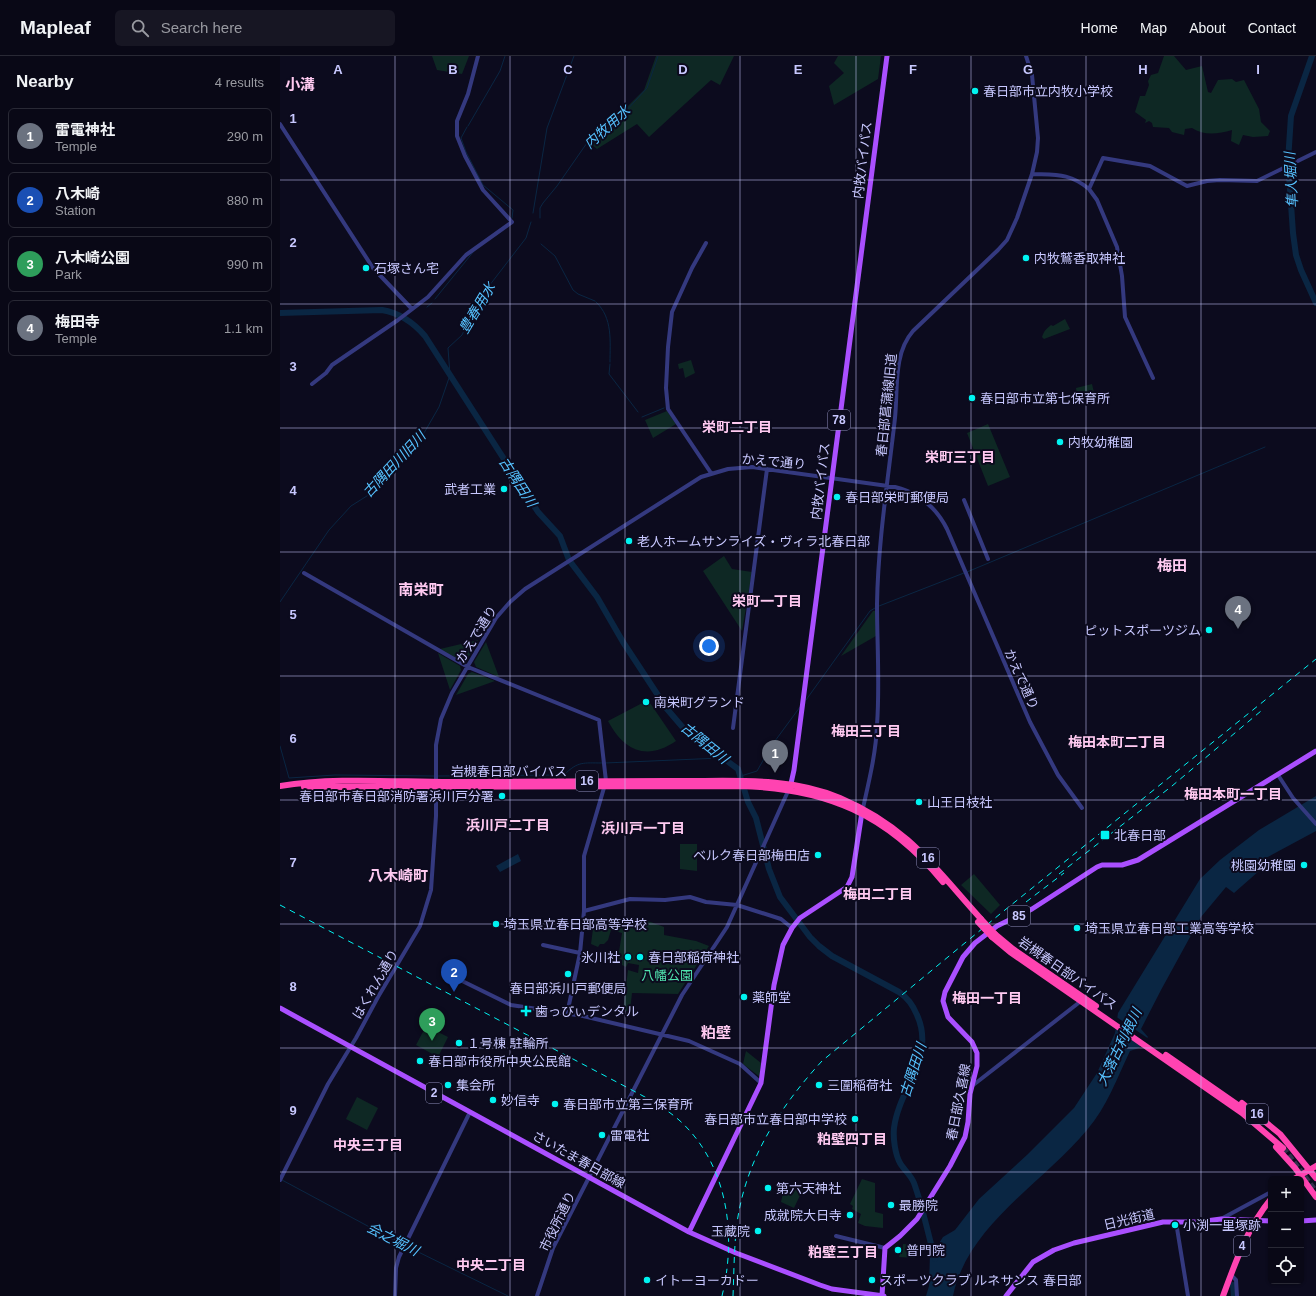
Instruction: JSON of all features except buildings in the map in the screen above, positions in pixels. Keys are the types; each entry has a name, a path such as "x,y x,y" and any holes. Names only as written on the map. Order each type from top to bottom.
{"highway":[{"name":"岩槻春日部バイパス","path":"280,786 316,782 436,784 753,784 790,787 863,811 886,822 915,845 979,921 1010,952 1113,1020"},
{"name":"岩槻春日部バイパス","path":"280,790 297,787 436,784"},
{"name":"岩槻春日部バイパス","path":"993,935 1147,1044 1202,1086 1258,1125 1285,1148"},
{"name":"岩槻春日部バイパス","path":"1147,1044 1208,1080 1269,1123 1285,1148"},
{"name":"16","path":"1285,1148 1310,1170 1316,1178"},
{"name":"16","path":"1285,1148 1300,1175 1316,1197"},
{"path":"1300,1175 1316,1166"},
{"name":"4","path":"1223,1296 1246,1235 1255,1219 1268,1203"}],"main road":[{"name":"内牧バイパス","path":"790,787 887,56"},
{"name":"春日部久喜線","path":"885,1248 906,1231 918,1216 960,1149 968,1122 971,1087 977,1062 976,1049 948,1017 943,1001 953,977 968,950 997,926 1032,909 1097,867 1102,865 1122,865 1138,860 1316,751"},
{"path":"689,1232 761,1083 779,957 783,945 792,927 805,915 844,890 850,882 863,811"},
{"name":"さいたま春日部線","path":"280,1008 689,1232 735,1252 826,1287 882,1296"},
{"path":"1221,1219 1268,1221"},
{"name":"日光街道","path":"1006,1296 1028,1266 1039,1257 1054,1250 1147,1225 1176,1222 1209,1222 1221,1219"},
{"path":"1304,1221 1316,1220"},
{"path":"882,1296 885,1248"}],"street":[{"path":"312,384 326,373 332,365 398,320 428,297 466,256 512,222 483,190 465,156 457,136 457,121 468,94 478,56"},
{"name":"春日部菖蒲線旧道","path":"863,811 878,724 877,605 880,556 896,408 899,363 904,343 922,321 1007,240 1017,218 1032,174 1037,152 1038,138 1032,75 1026,56"},
{"path":"280,124 373,268 412,309"},
{"path":"1089,189 1103,158 1150,166 1187,186 1207,181 1257,180 1316,152"},
{"path":"1032,174 1064,175 1078,181 1089,189 1097,200 1117,248 1122,276 1125,317 1153,378"},
{"path":"706,243 692,268 672,312 668,347 666,399 669,411 711,473"},
{"name":"かえで通り","path":"436,784 436,745 439,726 447,703 491,626 508,604 532,584 568,564 682,488 711,473 738,467 767,468 902,488 918,496 932,507 943,521 1030,722 1058,775 1082,808"},
{"path":"733,728 767,468"},
{"path":"964,500 988,559"},
{"path":"304,573 468,667 599,720 606,784 584,856 584,911 580,953 567,1014"},
{"path":"1278,774 1300,806 1316,824"},
{"name":"はくれん通り","path":"281,1178 328,1084 351,1047 392,972 416,934 426,911 430,890 436,784"},
{"name":"市役所通り","path":"536,1296 553,1248 688,985 723,933 790,787"},
{"path":"584,911 630,899 665,900 684,897 706,902 737,905 781,919 792,927"},
{"path":"543,945 580,953"},
{"path":"450,975 511,1005 567,1014 662,1034 706,1047 740,1064 761,1083"},
{"path":"971,1087 1081,1000"},
{"path":"395,1296 396,1268 402,1249 470,1112"},
{"name":"日光街道","path":"1221,1219 1268,1194"},
{"path":"1176,1222 1188,1296"},
{"path":"836,1236 885,1248"},
{"path":"1231,1275 1236,1280 1237,1296"}],"green space":[{"path":"432,56 469,56 462,74 437,70"},
{"path":"656,56 734,56 720,85 711,80 649,137 637,124 597,149 587,141 619,115 644,90"},
{"path":"838,56 881,56 878,79 834,105 829,86 844,73 834,63"},
{"path":"1164,56 1174,56 1186,70 1202,66 1208,92 1211,93 1218,80 1232,79 1236,82 1244,80 1259,109 1261,122 1270,131 1268,136 1253,137 1243,135 1239,145 1231,141 1232,130 1211,134 1197,131 1192,128 1185,129 1184,135 1172,132 1169,128 1153,127 1152,123 1149,121 1145,123 1146,120 1135,112 1140,96 1145,96 1149,85 1148,81 1151,75 1158,73"},
{"path":"1065,319 1070,329 1044,339 1042,337 1045,330 1051,325 1053,326"},
{"path":"691,360 695,373 685,378 683,368 679,369 678,364"},
{"path":"1092,384 1096,401 1087,404 1085,400 1078,402 1076,388"},
{"path":"667,411 676,424 653,438 645,420"},
{"path":"988,424 1010,477 988,486 967,433"},
{"path":"724,556 732,569 752,572 742,631 703,571"},
{"path":"873,611 876,611 876,636 841,656"},
{"path":"478,640 467,660 462,661 440,649"},
{"path":"486,642 499,677 476,667 474,662"},
{"path":"438,653 460,666 461,670 450,690"},
{"path":"472,672 495,681 456,695 468,674"},
{"path":"648,700 676,741 655,751 637,750 629,746 621,740 608,721"},
{"path":"680,844 697,844 697,871 680,869"},
{"path":"974,874 1000,905 991,914 961,885"},
{"name":"八幡公園","path":"610,917 645,920 664,927 664,935 696,941 709,946 678,994 632,993 630,1011 623,1011 628,970 638,973 639,965 628,963 626,967 622,965 622,960 618,958 622,933 611,930 608,940 604,944 600,944 598,947 591,944 594,921"},
{"path":"426,1026 448,1037 438,1057 416,1045"},
{"path":"746,1051 761,1063 760,1077 743,1064"},
{"path":"357,1097 378,1108 367,1130 346,1119"},
{"path":"862,1179 875,1183 875,1212 883,1214 883,1228 865,1226 858,1223 861,1214 852,1209 853,1206 850,1204"},
{"path":"799,1185 804,1187 794,1208 781,1202 783,1193"},
{"path":"903,1244 916,1245 915,1258 899,1257 900,1254 902,1254"}],"water":[{"name":"大落古利根川","path":"1316,796 1316,831 1253,865 1259,871 1234,893 1226,887 1201,917 1141,1029 1148,1037 1139,1048 1130,1051 1111,1092 1100,1112 1087,1130 990,1226 974,1248 961,1271 953,1296 926,1296 929,1286 930,1253 936,1248 943,1237 955,1230 979,1199 1028,1154 1074,1108 1097,1073 1115,1033 1118,1013 1200,879 1220,860 1259,830"},
{"path":"518,854 521,861 500,872 496,866"}],"pier":[{"path":"1115,1016 1149,1039 1143,1047 1114,1026"}],"waterway":[{"name":"豊春用水","path":"468,126 500,71 505,56"},
{"name":"豊春用水","path":"533,213 547,128 574,56"},
{"name":"内牧用水","path":"540,218 540,208 543,203 557,186 589,140 624,113 647,88 658,56"},
{"name":"隼人堀川","path":"1312,56 1291,116 1288,161 1296,255 1316,303"},
{"name":"豊春用水","path":"467,127 461,138 466,152 483,185 513,210 512,218"},
{"name":"古隅田川旧川","path":"280,602 329,530 351,506 370,494 387,468 417,442 424,433 439,407 450,375 448,348 462,335 479,299 526,238 531,222"},
{"name":"内牧用水","path":"541,244 555,256 573,290 578,294 595,301"},
{"name":"豊春用水","path":"435,299 474,251"},
{"name":"内牧用水","path":"596,302 601,308 608,322 610,362"},
{"name":"豊春用水","path":"427,307 432,303"},
{"name":"古隅田川","path":"280,313 389,311 411,322 425,336 538,512 560,536 569,560 597,597 623,642 667,709 685,730 738,769 748,802 756,818 769,869 780,897 810,937 819,946 832,956 899,992 908,999 917,1015 922,1030 922,1045 919,1059 897,1113 894,1128 894,1141 900,1163 914,1183 923,1211 935,1259"},
{"name":"内牧用水","path":"610,364 609,374 638,412"},
{"path":"642,417 664,408"},
{"path":"967,572 1265,447"},
{"path":"879,606 964,573"},
{"path":"806,700 870,611 875,608"},
{"path":"741,776 757,771 772,745 800,707"},
{"path":"280,746 289,778 335,775 434,776"},
{"path":"605,763 721,758"},
{"path":"437,776 564,775 577,765 602,763"},
{"name":"会之堀川","path":"282,1180 403,1245"},
{"name":"会之堀川","path":"406,1246 508,1296"},
{"path":"1233,1285 1234,1296"}],"tunnel":[{"path":"1283,1148 1316,1192"}],"railway":[{"path":"733,1296 737,1223 741,1200 748,1177 767,1136 779,1116 806,1079 822,1061 1000,914 1316,659"},
{"path":"1059,874 1172,786 1261,711"},
{"path":"1026,902 1064,873"},
{"path":"280,905 649,1099 679,1120 696,1138 708,1157 718,1179 724,1202 728,1225 728,1249 722,1296"}],"place":[{"name":"春日部市立内牧小学校","path":"975,91"},
{"name":"内牧鷲香取神社","path":"1026,258"},
{"name":"石塚さん宅","path":"366,268"},
{"name":"春日部市立第七保育所","path":"972,398"},
{"name":"内牧幼稚園","path":"1060,442"},
{"name":"武者工業","path":"504,489"},
{"name":"春日部栄町郵便局","path":"837,497"},
{"name":"老人ホームサンライズ・ヴィラ北春日部","path":"629,541"},
{"name":"梅田寺","path":"1238,629"},
{"name":"ピットスポーツジム","path":"1209,630"},
{"name":"南栄町グランド","path":"646,702"},
{"name":"雷電神社","path":"775,773"},
{"name":"春日部市春日部消防署浜川戸分署","path":"502,796"},
{"name":"山王日枝社","path":"919,802"},
{"name":"北春日部","path":"1105,835"},
{"name":"ベルク春日部梅田店","path":"818,855"},
{"name":"桃園幼稚園","path":"1304,865"},
{"name":"埼玉県立春日部高等学校","path":"496,924"},
{"name":"埼玉県立春日部工業高等学校","path":"1077,928"},
{"name":"氷川社","path":"628,957"},
{"name":"春日部稲荷神社","path":"640,957"},
{"name":"春日部浜川戸郵便局","path":"568,974"},
{"name":"八木崎","path":"454,992"},
{"name":"薬師堂","path":"744,997"},
{"name":"歯っぴぃデンタル","path":"526,1011"},
{"name":"八木崎公園","path":"432,1041"},
{"name":"１号棟 駐輪所","path":"459,1043"},
{"name":"春日部市役所中央公民館","path":"420,1061"},
{"name":"集会所","path":"448,1085"},
{"name":"三圍稲荷社","path":"819,1085"},
{"name":"妙信寺","path":"493,1100"},
{"name":"春日部市立第三保育所","path":"555,1104"},
{"name":"春日部市立春日部中学校","path":"855,1119"},
{"name":"雷電社","path":"602,1135"},
{"name":"第六天神社","path":"768,1188"},
{"name":"最勝院","path":"891,1205"},
{"name":"成就院大日寺","path":"850,1215"},
{"name":"小渕一里塚跡","path":"1175,1225"},
{"name":"玉蔵院","path":"758,1231"},
{"name":"普門院","path":"898,1250"},
{"name":"イトーヨーカドー","path":"647,1280"},
{"name":"スポーツクラブ ルネサンス 春日部","path":"872,1280"}],"district":[{"name":"小溝","path":"300,85"},
{"name":"栄町二丁目","path":"737,427"},
{"name":"栄町三丁目","path":"960,457"},
{"name":"梅田","path":"1172,566"},
{"name":"南栄町","path":"421,590"},
{"name":"栄町一丁目","path":"767,601"},
{"name":"梅田三丁目","path":"866,731"},
{"name":"梅田本町二丁目","path":"1117,742"},
{"name":"梅田本町一丁目","path":"1233,794"},
{"name":"浜川戸二丁目","path":"508,825"},
{"name":"浜川戸一丁目","path":"643,828"},
{"name":"八木崎町","path":"398,876"},
{"name":"梅田二丁目","path":"878,894"},
{"name":"梅田一丁目","path":"987,998"},
{"name":"粕壁","path":"716,1033"},
{"name":"粕壁四丁目","path":"852,1139"},
{"name":"中央三丁目","path":"368,1145"},
{"name":"粕壁三丁目","path":"843,1252"},
{"name":"中央二丁目","path":"491,1265"}]}
